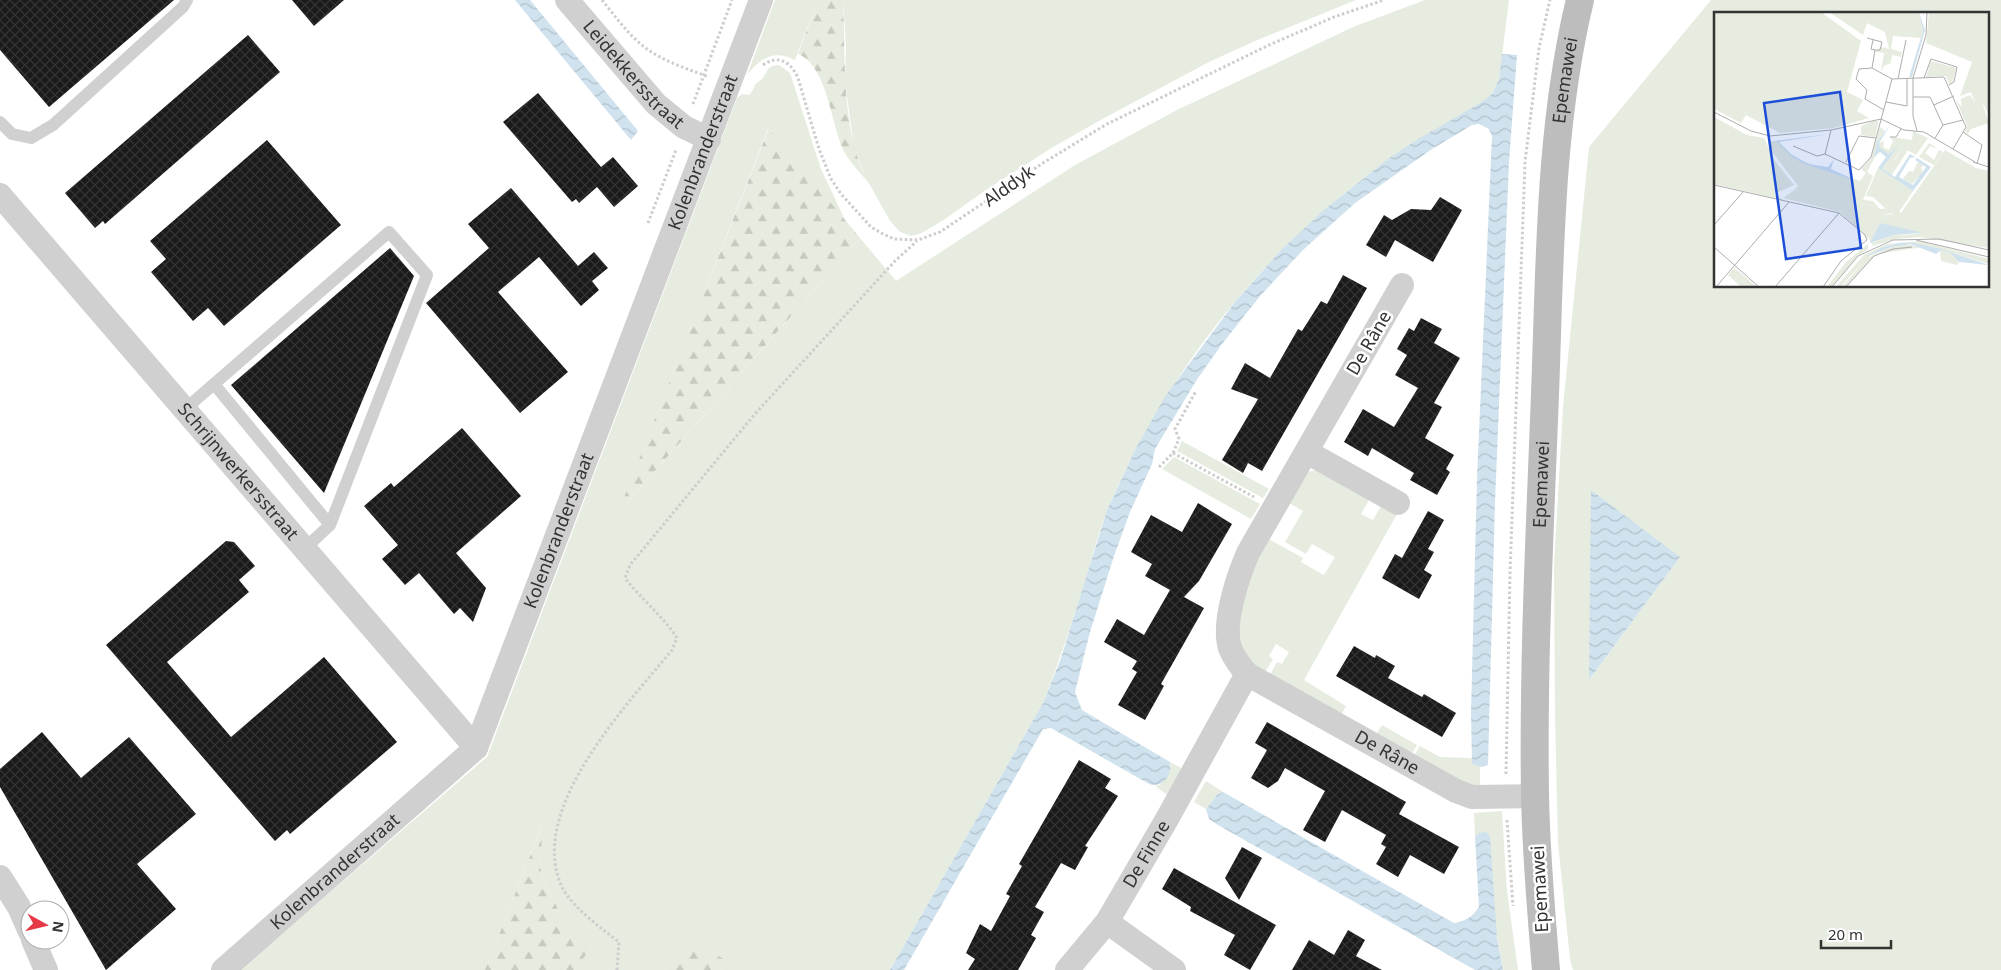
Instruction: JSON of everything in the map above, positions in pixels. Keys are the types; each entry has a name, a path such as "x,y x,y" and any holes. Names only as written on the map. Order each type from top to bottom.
{"street":[{"name":"Leidekkersstraat","path":"567,0 656,104 684,127 709,139"},
{"name":"Kolenbranderstraat","path":"223,970 476,748 761,0"},
{"name":"Epemawei","path":"1546,970 1535,796 1538,563 1551,231 1563,93 1580,0"},
{"name":"Schrijnwerkersstraat","path":"0,195 476,748"},
{"name":"De Râne","path":"1402,285 1248,553 1238,577 1232,603 1228,627 1229,646 1236,660 1248,674 1456,791 1472,797 1535,796"},
{"path":"1307,452 1398,503"},
{"name":"De Finne","path":"1067,970 1107,922 1248,674"},
{"path":"0,877 20,909"},
{"path":"1107,922 1174,970"},
{"path":"37,950 46,970"}],"lane":[{"path":"0,122 12,134 31,138 53,125 183,7 187,0"},
{"path":"184,410 389,232 426,275 330,525 304,549"},
{"path":"214,384 330,525"}],"path":[{"path":"602,0 636,40 648,50 674,64 729,85"},
{"name":"Alddyk","path":"759,70 771,60 780,59 793,67 826,168 841,194 872,226 883,234 894,239 918,240 948,228 1050,158 1107,124 1269,45 1334,17 1384,0"},
{"path":"617,970 619,942 596,924 562,888 553,860 556,825 579,772 606,731 672,650 677,638 670,626 636,592 625,578 630,565 754,414 895,261 918,240"},
{"path":"1159,467 1173,453 1179,439 1175,429 1196,391"},
{"path":"1173,453 1274,508"}],"green space":[{"path":"775,0 818,0 795,60 781,55 774,55 757,64 747,75"},
{"path":"818,0 843,0 846,95 849,120 860,165 870,185 844,151 822,83 816,71 808,61 798,54"},
{"path":"843,0 1356,0 1209,62 1053,147 945,219 922,233 911,236 900,232 890,221 866,178 854,148 845,81 846,46"},
{"path":"1425,0 1509,0 1499,79 1492,94 1475,107 1388,160 1343,195 1301,232 1261,272 1224,315 1191,360 1160,407 1132,457 1108,508 1071,625 1043,703 890,970 721,970 726,961 673,955 665,970 574,970 592,947 561,915 546,885 540,867 542,825 485,970 240,970 487,757 737,98 742,94 749,95 769,68 779,65 790,73 821,169 845,220 768,129 619,512 860,238 896,281 1075,165 1177,110 1353,27"},
{"path":"1711,0 2001,0 2001,970 1573,970 1570,959 1558,843 1555,714 1554,565 1563,407 1589,147","holes":["1592,491 1679,558 1590,679"]},
{"path":"769,128 860,238 618,513"},
{"path":"1182,441 1269,489 1263,498 1177,451"},
{"path":"1174,457 1260,504 1251,519 1162,469"},
{"path":"1316,470 1369,500 1361,514 1373,520 1381,506 1397,514 1304,680 1346,706 1341,715 1270,675 1277,662 1282,664 1289,652 1276,644 1269,656 1273,659 1265,672 1250,663 1238,644 1243,592 1267,538 1303,558 1301,562 1324,575 1335,557 1312,544 1306,554 1285,542 1303,511 1289,503 1307,472"},
{"path":"1382,725 1417,745 1411,755 1377,733"},
{"path":"1420,746 1440,757 1472,758 1472,764 1480,767 1480,785 1468,785 1414,756"},
{"path":"1170,762 1183,769 1169,796 1155,786 1160,785 1171,766"},
{"path":"1206,781 1223,792 1217,795 1206,809 1194,802"},
{"path":"1502,811 1507,891 1518,970 1503,970 1479,833 1475,837 1474,813"},
{"path":"543,823 540,867 546,885 561,915 592,947 574,970 485,970"},
{"path":"691,940 727,961 721,970 665,970 673,955"}],"water":[{"path":"515,0 530,0 638,131 631,140"},
{"path":"1502,54 1517,55 1509,162 1495,502 1488,765 1480,767 1472,764 1471,713 1477,478 1492,136 1489,129 1479,124 1472,125 1432,149 1355,203 1303,250 1260,296 1222,344 1196,381 1155,449 1152,464 1130,512 1114,556 1090,632 1075,692 1082,710 1170,762 1170,772 1166,780 1154,785 1149,784 1051,728 1043,729 904,970 890,970 1043,703 1061,658 1107,510 1136,448 1166,395 1235,302 1281,250 1325,209 1388,159 1492,94 1499,79"},
{"path":"1591,490 1680,557 1589,680"},
{"path":"1223,792 1454,923 1468,918 1479,907 1475,837 1479,833 1486,832 1490,836 1497,938 1503,970 1475,970 1218,825 1209,819 1206,809 1217,795"}],"building":[{"path":"0,0 174,0 49,107 0,50"},
{"path":"292,0 344,0 314,26"},
{"path":"248,35 280,72 105,224 103,221 95,228 65,193"},
{"path":"538,93 601,167 613,157 638,186 614,207 597,187 579,203 576,199 572,202 503,122"},
{"path":"267,140 341,225 224,326 208,308 193,321 151,272 166,259 150,241"},
{"path":"511,188 578,266 594,252 608,268 592,281 599,290 581,306 539,257 498,292 568,372 520,413 426,303 489,248 468,224"},
{"path":"1440,197 1462,210 1433,262 1395,240 1386,257 1366,245 1384,215 1392,220 1411,209 1431,210"},
{"path":"390,248 414,276 324,493 231,385"},
{"path":"1343,275 1367,288 1262,471 1248,463 1243,473 1222,460 1258,399 1231,389 1245,363 1270,378 1298,329 1302,331 1321,301 1327,304"},
{"path":"1421,318 1442,329 1434,343 1460,358 1434,403 1442,407 1425,438 1454,455 1446,469 1450,472 1437,495 1410,480 1414,473 1372,448 1368,456 1344,442 1363,409 1394,427 1418,388 1395,375 1407,355 1397,349 1409,328 1414,331"},
{"path":"462,428 521,496 456,553 486,588 473,622 460,608 454,614 419,573 405,585 382,559 398,545 364,506 391,483 394,487"},
{"path":"1198,503 1232,524 1199,581 1184,597 1204,608 1161,684 1164,686 1145,720 1118,705 1137,672 1132,669 1137,661 1104,642 1117,619 1144,635 1170,590 1145,576 1152,564 1131,552 1151,515 1182,532"},
{"path":"1428,511 1444,520 1428,549 1434,552 1424,570 1432,575 1419,599 1382,578 1395,554 1402,558"},
{"path":"226,541 234,542 255,566 239,580 249,592 167,662 231,737 324,657 397,742 290,834 287,830 275,841 106,645"},
{"path":"1354,646 1375,658 1376,655 1395,666 1388,678 1422,697 1424,694 1456,713 1442,737 1336,676"},
{"path":"1267,722 1406,802 1399,814 1459,847 1444,874 1410,855 1398,877 1376,864 1386,847 1381,844 1386,835 1342,810 1325,842 1303,830 1325,791 1285,768 1278,781 1268,788 1251,778 1267,750 1255,743"},
{"path":"42,732 81,778 129,737 196,814 137,864 176,909 106,970 70,908 70,900 65,900 0,787 0,769"},
{"path":"1079,760 1111,779 1105,788 1118,796 1085,846 1088,847 1075,870 1061,863 1035,907 1044,912 1031,935 1036,938 1018,970 968,970 975,959 966,953 980,924 991,931 1010,896 1006,894 1022,866 1019,864"},
{"path":"1242,847 1262,858 1239,900 1225,878"},
{"path":"1174,868 1276,925 1250,970 1224,955 1235,935 1190,911 1191,907 1162,889"},
{"path":"1348,930 1365,940 1356,956 1382,970 1292,970 1309,940 1334,955"}]}
